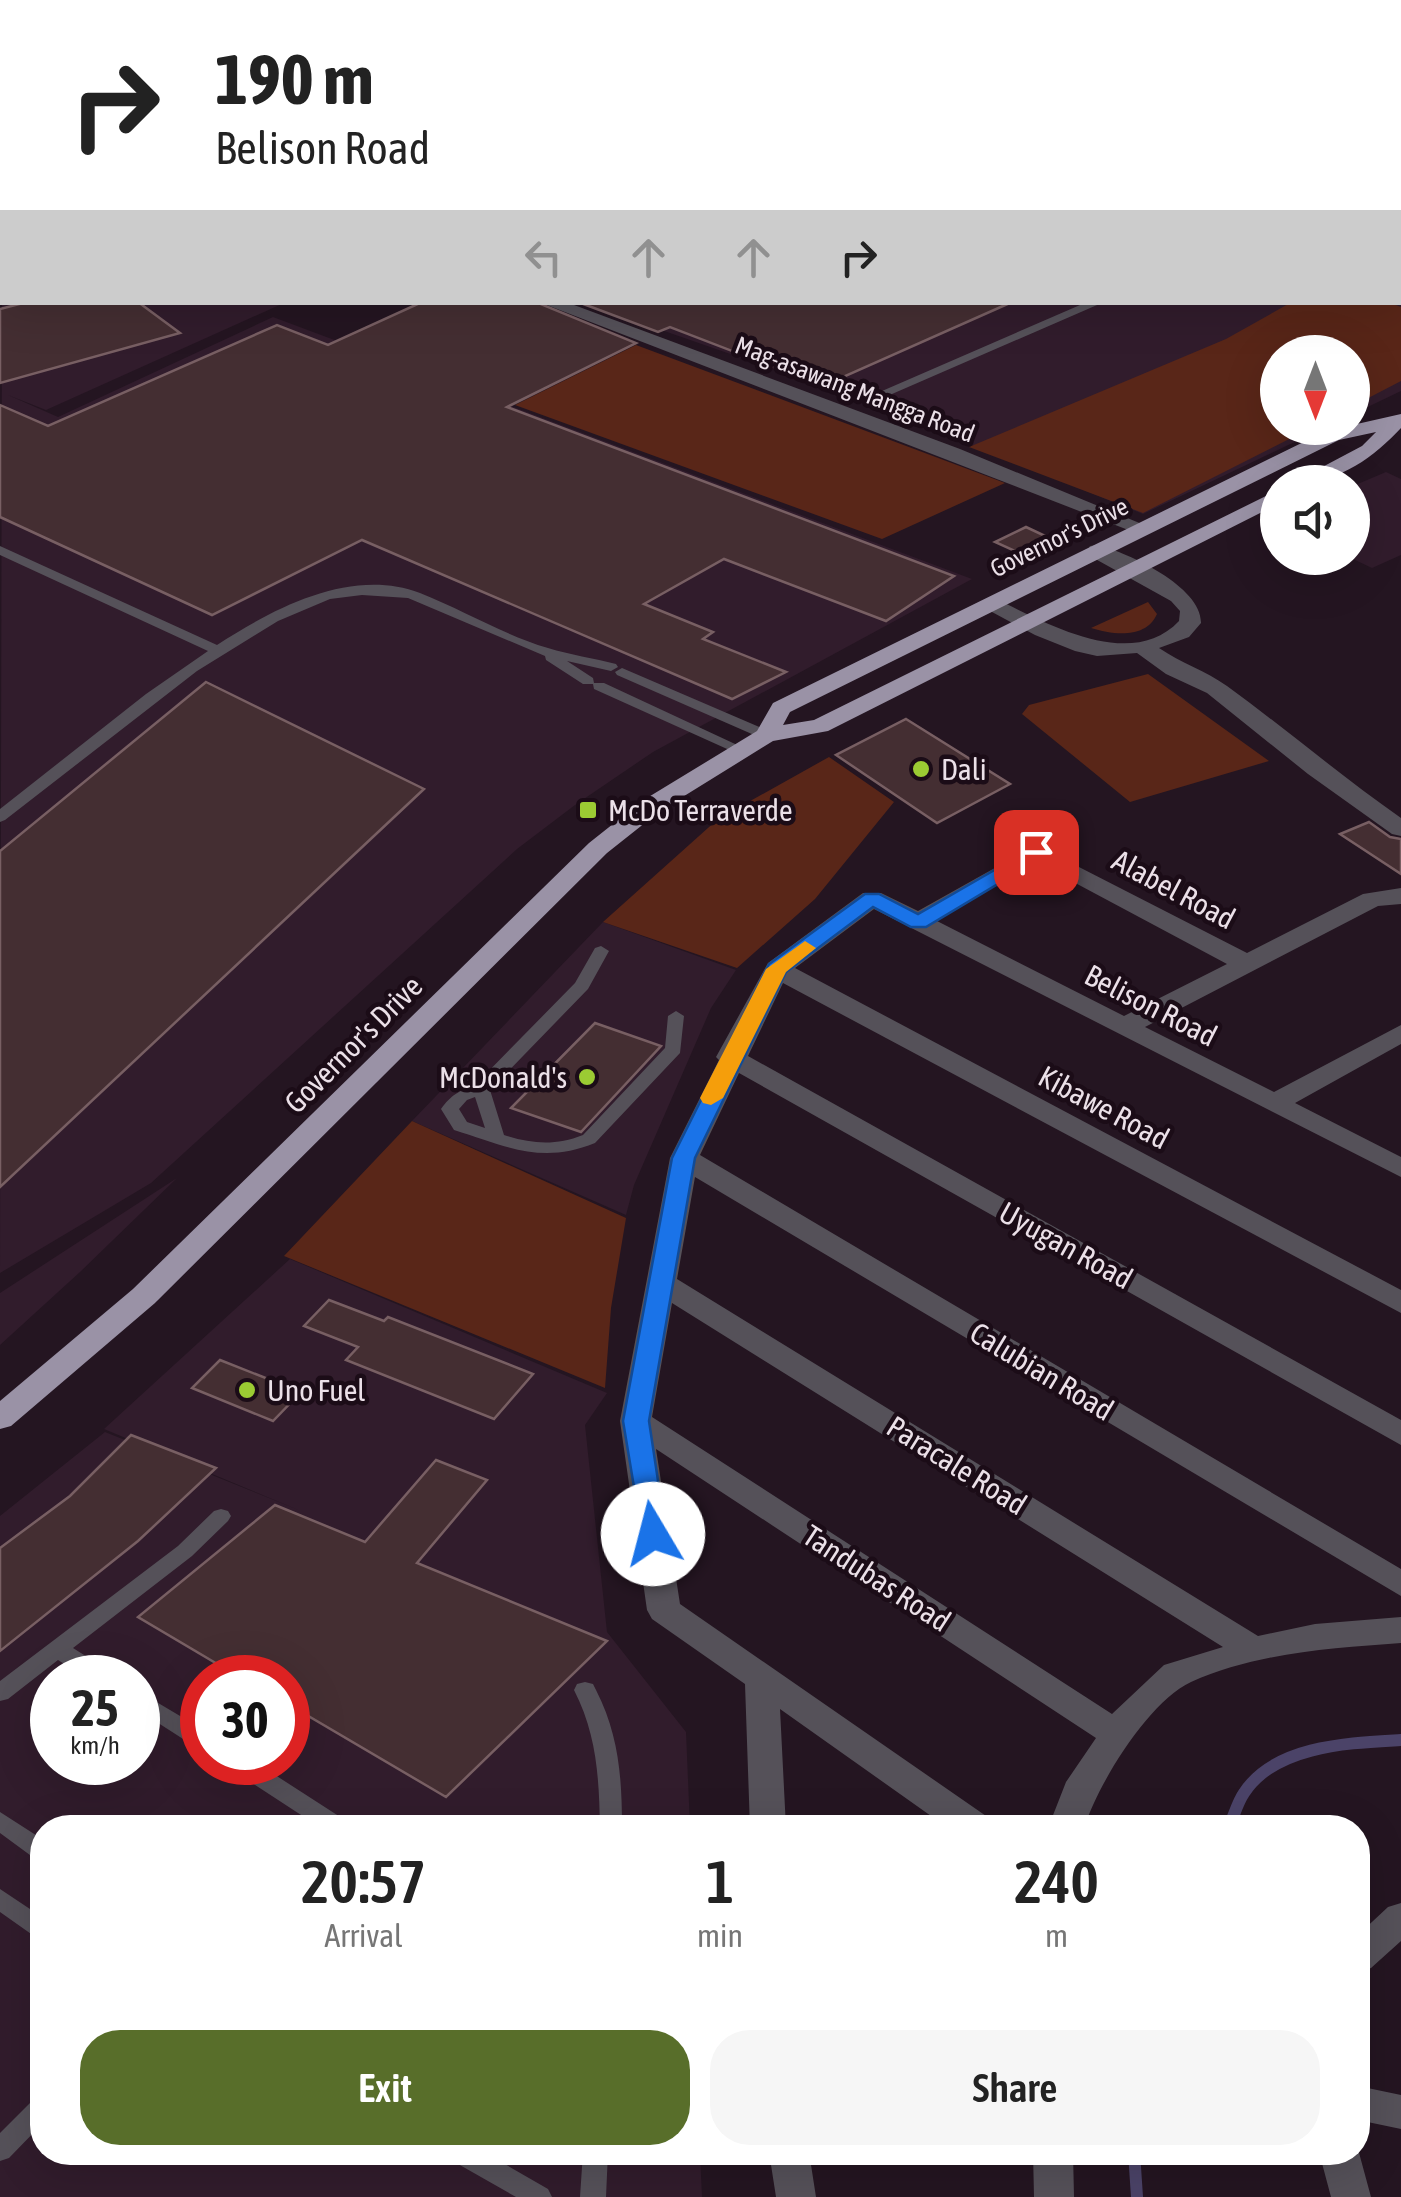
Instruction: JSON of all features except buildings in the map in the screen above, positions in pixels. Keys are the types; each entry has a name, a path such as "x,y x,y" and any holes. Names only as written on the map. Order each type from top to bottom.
{"highway":[{"name":"Governor's Drive","path":"766,735 782,708 990,604 1333,435 1399,421"},
{"name":"Governor's Drive","path":"1339,465 1369,450 1399,421"},
{"name":"Governor's Drive","path":"0,1418 144,1296 598,848 652,806 766,735 820,726 1260,505"}],"street":[{"name":"Mag-asawang Mangga Road","path":"556,305 954,452 1143,529"},
{"path":"990,604 1075,644 1110,650 1144,648 1184,630 1190,619 1188,606 1178,594 1098,551"},
{"path":"1169,640 1200,662 1215,688"},
{"path":"1144,648 1174,669 1215,688 1316,769 1401,829"},
{"name":"Alabel Road","path":"918,922 1036,852 1244,963"},
{"path":"1372,899 1379,886 1401,875"},
{"path":"1124,1027 1372,899 1401,896"},
{"name":"Belison Road","path":"777,969 872,898 1401,1168"},
{"path":"777,969 730,1057 684,1158 659,1281 636,1421 664,1610 957,1815"},
{"name":"Kibawe Road","path":"777,969 1401,1302"},
{"path":"1274,1103 1401,1034"},
{"name":"Uyugan Road","path":"730,1057 1401,1434"},
{"name":"Calubian Road","path":"684,1158 1401,1584"},
{"name":"Paracale Road","path":"659,1281 1254,1650"},
{"name":"Tandubas Road","path":"636,1421 1117,1734"},
{"path":"1070,1815 1078,1792 1130,1715 1176,1674 1254,1650 1315,1637 1401,1630"},
{"path":"762,1678 767,1815"},
{"path":"1370,1946 1401,1918"},
{"path":"1370,2106 1401,2112"},
{"path":"791,2165 796,2197"},
{"path":"1053,2165 1054,2197"},
{"path":"1342,2165 1351,2197"}],"lane":[{"path":"865,402 1091,305"},
{"path":"0,550 217,650"},
{"path":"0,817 217,650 314,600 342,593 392,590 412,594 542,651 594,684 740,750"},
{"path":"542,651 617,669 766,735"},
{"path":"602,951 582,985 481,1088 461,1096 450,1109 460,1126 533,1151 554,1152 589,1139 674,1049 676,1016"},
{"path":"481,1088 496,1136"},
{"path":"0,1694 185,1551 222,1516"},
{"path":"58,1649 68,1655"},
{"path":"585,1690 604,1725 610,1761 610,1815"},
{"path":"274,1785 320,1815"},
{"path":"0,1821 30,1843"},
{"path":"0,1900 30,1921"},
{"path":"0,2150 30,2120"},
{"path":"483,2165 539,2197"},
{"path":"588,2196 594,2165"}],"shaded area":[{"path":"2,305 280,305 46,410 8,395 58,417 273,317 972,579 653,752 575,805 517,849 151,1183 0,1273"},
{"path":"590,305 1401,305 1401,391 1370,406 1370,335 1260,335 1260,445 1288,445 1143,514 865,401"},
{"path":"1286,305 1401,307 1401,381 1370,397 1370,335 1260,335 1260,445 1277,445 1143,513 969,447 1226,339"},
{"path":"636,345 1005,483 882,539 515,405"},
{"path":"1386,472 1401,479 1401,555 1372,568 1370,567 1370,479"},
{"path":"1148,602 1157,614 1145,628 1119,633 1091,628"},
{"path":"1148,674 1269,761 1130,802 1022,714 1029,705"},
{"path":"829,757 894,802 815,899 737,968 603,922 718,819"},
{"path":"603,922 736,970 711,1008 634,1185 626,1215 412,1121"},
{"path":"412,1121 626,1218 611,1308 605,1388 284,1256"},
{"path":"177,1178 80,1272 0,1345 0,1293"},
{"path":"290,1259 607,1393 585,1425 607,1632 686,1732 689,1815 30,1815 30,2165 701,2165 702,2197 0,2197 0,1516 105,1432 301,1511 104,1429"}],"waterway":[{"path":"1233,1815 1244,1793 1258,1777 1294,1756 1337,1745 1401,1740"},
{"path":"1135,2165 1137,2197"}],"slow traffic":[{"path":"711,1098 777,969 805,948"}],"place":[{"name":"Dali","path":"921,769"},
{"name":"McDo Terraverde","path":"588,810"},
{"name":"McDonald's","path":"587,1077"},
{"name":"Uno Fuel","path":"247,1390"}],"route":[{"path":"653,1534 636,1421 684,1158 730,1057 777,969 872,898 918,922 1036,852"}]}
